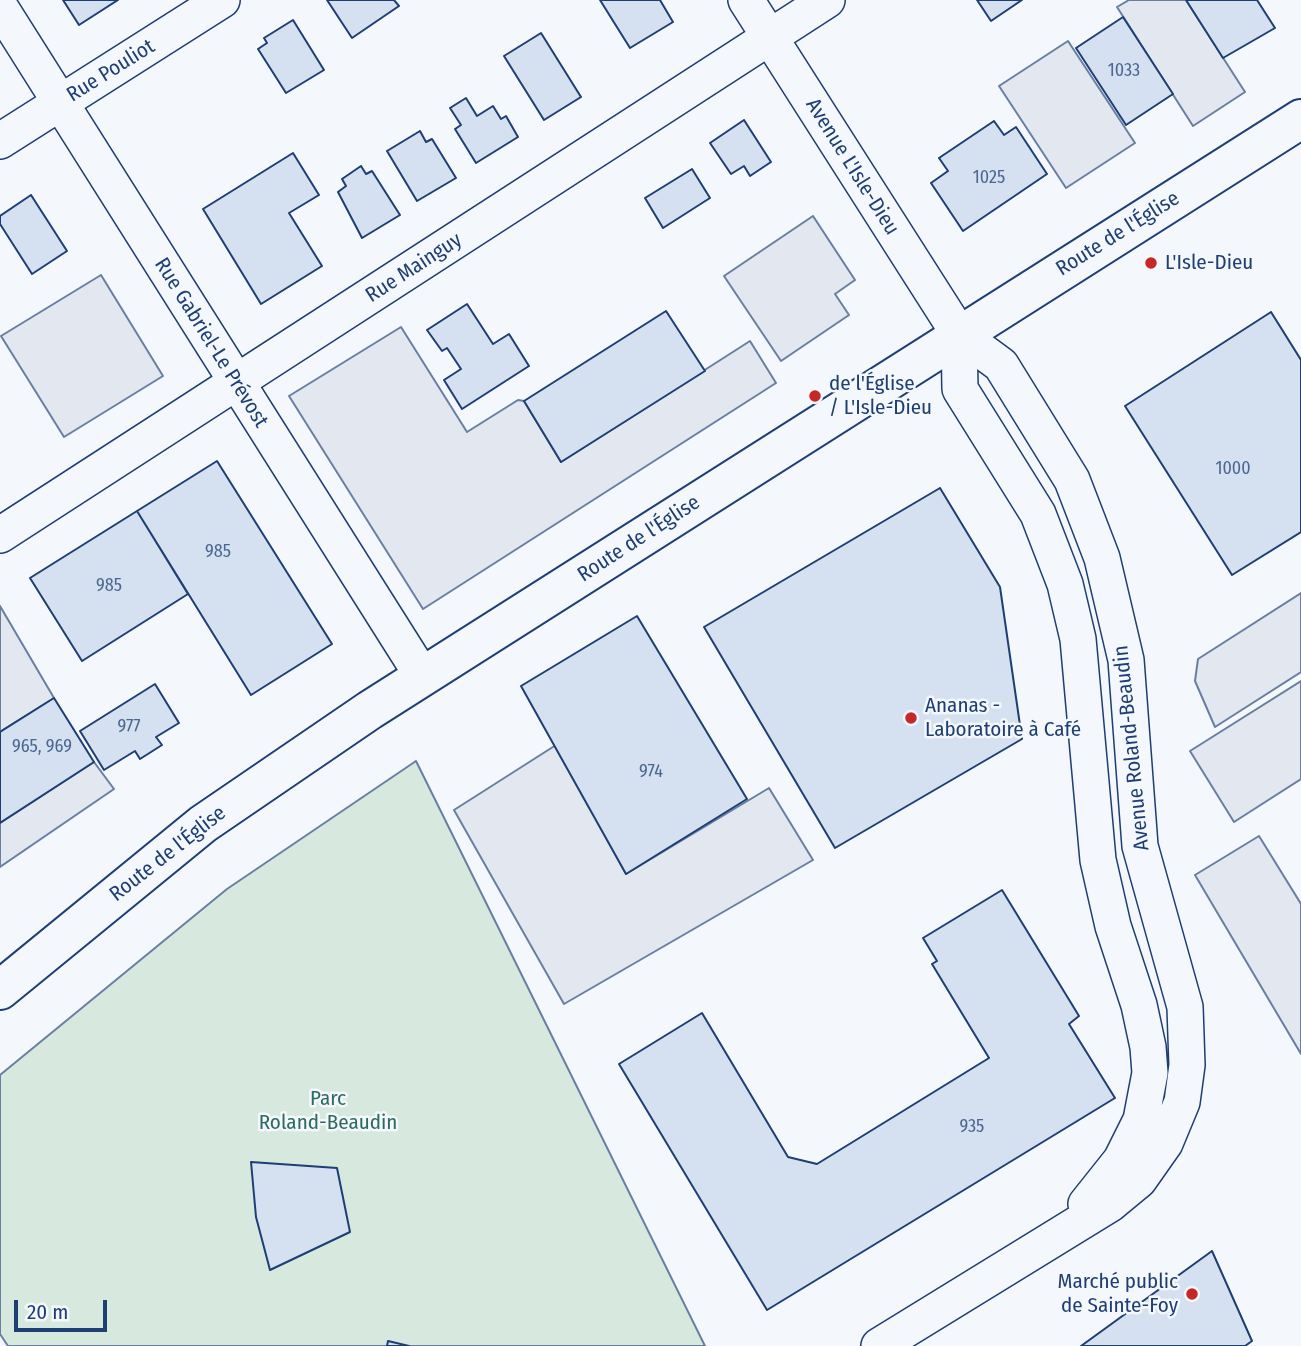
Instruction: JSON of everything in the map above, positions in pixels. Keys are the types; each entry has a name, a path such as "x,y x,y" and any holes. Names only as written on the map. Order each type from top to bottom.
{"main road":[{"name":"Route de l'Église","path":"0,990 203,824 423,677 958,334 1301,119"}],"street":[{"name":"Rue Pouliot","path":"0,141 222,0"},
{"name":"Avenue L'Isle-Dieu","path":"746,0 958,334"},
{"name":"Rue Mainguy","path":"0,536 827,0"},
{"name":"Rue Gabriel-Le Prévost","path":"0,7 423,677"},
{"name":"Avenue Roland-Beaudin","path":"958,334 960,388 1038,514 1065,584 1078,639 1098,860 1113,926 1139,1005 1148,1047 1149,1081 1141,1120 1121,1160 1065,1230"},
{"name":"Avenue Roland-Beaudin","path":"879,1346 1110,1204 1139,1180 1166,1143 1182,1102 1187,1065 1185,1007 1140,846 1126,660 1102,558 1072,480 1001,365 958,334"}],"green space":[{"name":"Parc Roland-Beaudin","path":"416,761 705,1346 8,1346 0,1334 0,1075 227,889"}],"shaded area":[{"path":"1129,0 1186,0 1245,92 1193,126 1117,7"},
{"path":"1068,41 1135,143 1066,188 999,86"},
{"path":"813,216 855,280 835,294 849,315 781,361 724,276"},
{"path":"101,275 163,376 64,437 1,336"},
{"path":"401,327 467,432 518,400 524,401 561,462 750,341 776,383 423,609 289,396"},
{"path":"1301,593 1301,672 1215,727 1195,681 1198,659"},
{"path":"0,606 54,698 0,732"},
{"path":"1301,681 1301,779 1234,822 1190,751"},
{"path":"556,745 626,874 769,788 813,860 564,1004 454,810"},
{"path":"94,762 114,789 0,867 0,823"},
{"path":"1259,836 1301,904 1301,1054 1195,875"}],"building":[{"path":"63,0 118,0 79,25"},
{"path":"327,0 394,0 399,6 352,38"},
{"path":"600,0 660,0 673,22 630,48"},
{"path":"977,0 1022,0 991,21"},
{"path":"1186,0 1257,0 1275,28 1223,58"},
{"path":"1123,17 1173,94 1126,125 1076,48"},
{"path":"293,20 324,70 286,93 258,49 267,43 264,38"},
{"path":"541,33 581,97 544,120 504,56"},
{"path":"466,98 477,116 493,106 501,119 506,116 518,137 476,163 455,129 461,125 450,108"},
{"path":"744,120 771,162 750,176 744,166 731,174 710,143"},
{"path":"994,121 1004,135 1016,127 1047,174 963,231 931,183 948,171 939,158"},
{"path":"420,131 426,142 432,139 456,178 417,201 387,151"},
{"path":"293,153 319,195 289,213 322,266 261,304 203,209"},
{"path":"361,166 366,174 372,171 400,215 362,238 338,192 346,186 342,179"},
{"path":"692,169 710,198 663,228 645,198"},
{"path":"31,195 67,251 32,274 0,224 0,216"},
{"path":"467,304 493,344 509,334 529,366 462,409 444,380 461,369 447,348 442,351 427,330"},
{"path":"666,311 705,371 561,462 524,401"},
{"path":"1271,312 1301,360 1301,532 1232,575 1125,406"},
{"path":"217,461 332,644 251,695 137,511"},
{"path":"940,488 1000,587 1022,739 835,848 704,627"},
{"path":"137,511 188,594 82,661 30,578"},
{"path":"637,616 747,799 626,874 521,686"},
{"path":"155,684 179,723 156,737 162,745 140,759 135,751 104,770 80,731"},
{"path":"54,698 94,762 0,823 0,732"},
{"path":"1002,890 1079,1016 1069,1024 1115,1098 767,1310 619,1064 702,1013 788,1157 817,1164 989,1058 932,964 937,961 923,938"},
{"path":"251,1162 337,1168 350,1232 270,1270 256,1217"},
{"name":"Marché public de Sainte-Foy","path":"1212,1251 1252,1341 1245,1346 1081,1346"},
{"path":"388,1341 409,1346 387,1346"}],"place":[{"name":"L'Isle-Dieu","path":"1151,263"},
{"name":"de l'Église / L'Isle-Dieu","path":"815,396"},
{"name":"Ananas - Laboratoire à Café","path":"911,718"},
{"name":"Marché public de Sainte-Foy","path":"1192,1294"}]}
